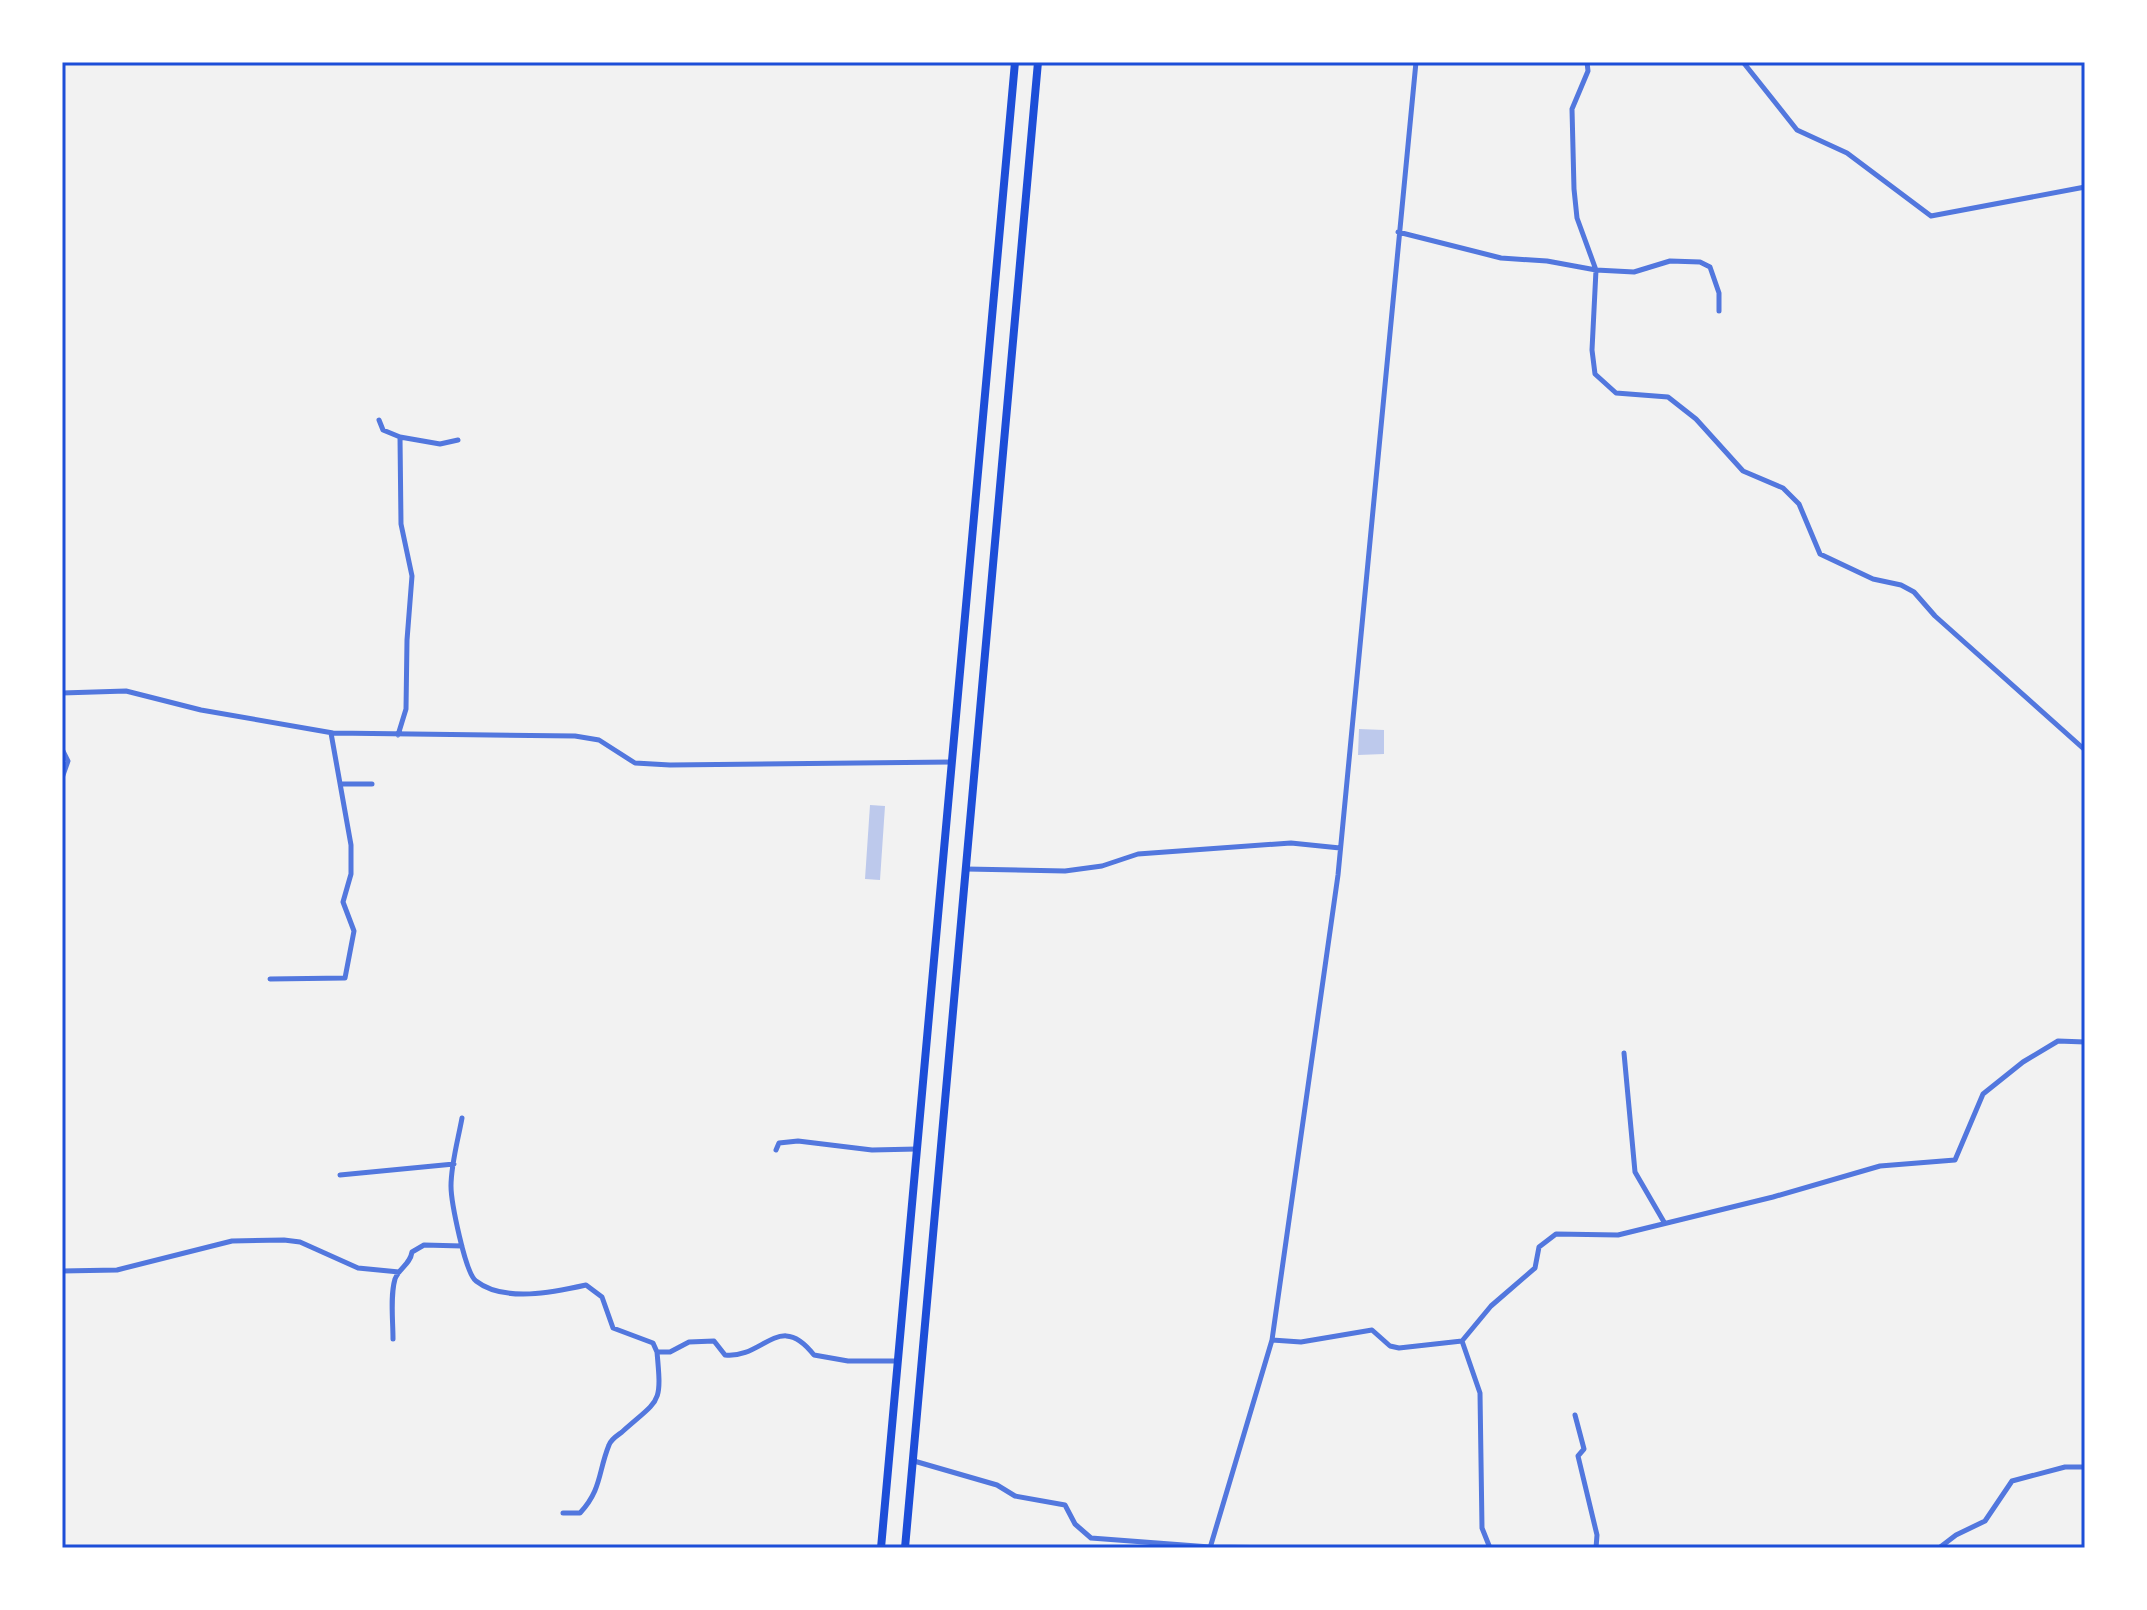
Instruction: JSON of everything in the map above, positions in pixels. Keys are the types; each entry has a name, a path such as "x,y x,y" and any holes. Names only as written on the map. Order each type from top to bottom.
{"highway":[{"path":"881,1548 1015,62"},
{"path":"905,1548 1038,62"}],"street":[{"path":"1210,1547 1272,1340 1340,848 1416,62"},
{"path":"1587,62 1588,71 1572,109 1574,189 1577,218 1596,270 1592,350 1595,374 1616,393 1668,397 1696,419 1743,471 1783,488 1799,504 1820,554 1873,579 1901,585 1914,592 1935,616 2085,750"},
{"path":"1743,62 1797,130 1847,153 1931,216 2085,187"},
{"path":"1398,232 1501,258 1547,261 1596,270 1634,272 1670,261 1700,262 1710,267 1719,293 1719,311"},
{"path":"379,420 383,430 400,437 440,444 458,440"},
{"path":"398,735 406,709 407,629 412,576 401,524 400,437"},
{"path":"62,693 126,691 201,710 331,733 575,736 599,740 635,763 952,762"},
{"path":"270,979 345,978 354,931 343,902 352,860 331,733"},
{"path":"62,749 68,761 62,778"},
{"path":"341,784 372,784"},
{"path":"966,869 1065,871 1102,866 1138,854 1291,843 1340,848"},
{"path":"1272,1340 1301,1342 1372,1330 1390,1346 1399,1348 1462,1341 1491,1306 1535,1268 1539,1247 1545,1239 1556,1234 1618,1235 1773,1197 1880,1166 1955,1160 1983,1094 2023,1062 2058,1041 2085,1042"},
{"path":"1624,1053 1635,1172 1664,1222"},
{"path":"462,1118 451,1189 462,1246 472,1277 498,1290 541,1293 586,1285 594,1288 602,1297 613,1328 653,1343 657,1352 658,1395 652,1409 610,1442 599,1488 580,1513 563,1513"},
{"path":"776,1150 779,1143 798,1141 872,1150 917,1149"},
{"path":"340,1175 454,1164"},
{"path":"62,1271 117,1270 232,1241 284,1240 300,1242 358,1268 399,1272"},
{"path":"393,1339 394,1284 399,1272 410,1262 419,1246 462,1246"},
{"path":"657,1352 705,1340 714,1341 725,1355 736,1356 784,1335 802,1339 814,1355 848,1361 898,1361"},
{"path":"1462,1341 1480,1393 1482,1528 1490,1548"},
{"path":"1575,1415 1584,1449 1578,1456 1597,1535 1596,1548"},
{"path":"913,1461 997,1485 1015,1496 1065,1505 1075,1524 1091,1538 1210,1547 1300,1548"},
{"path":"1939,1548 1956,1535 1985,1521 2012,1481 2038,1472 2085,1467"}],"building":[{"path":"1359,729 1384,730 1384,754 1358,755"},
{"path":"870,805 885,806 880,880 865,879"}]}
